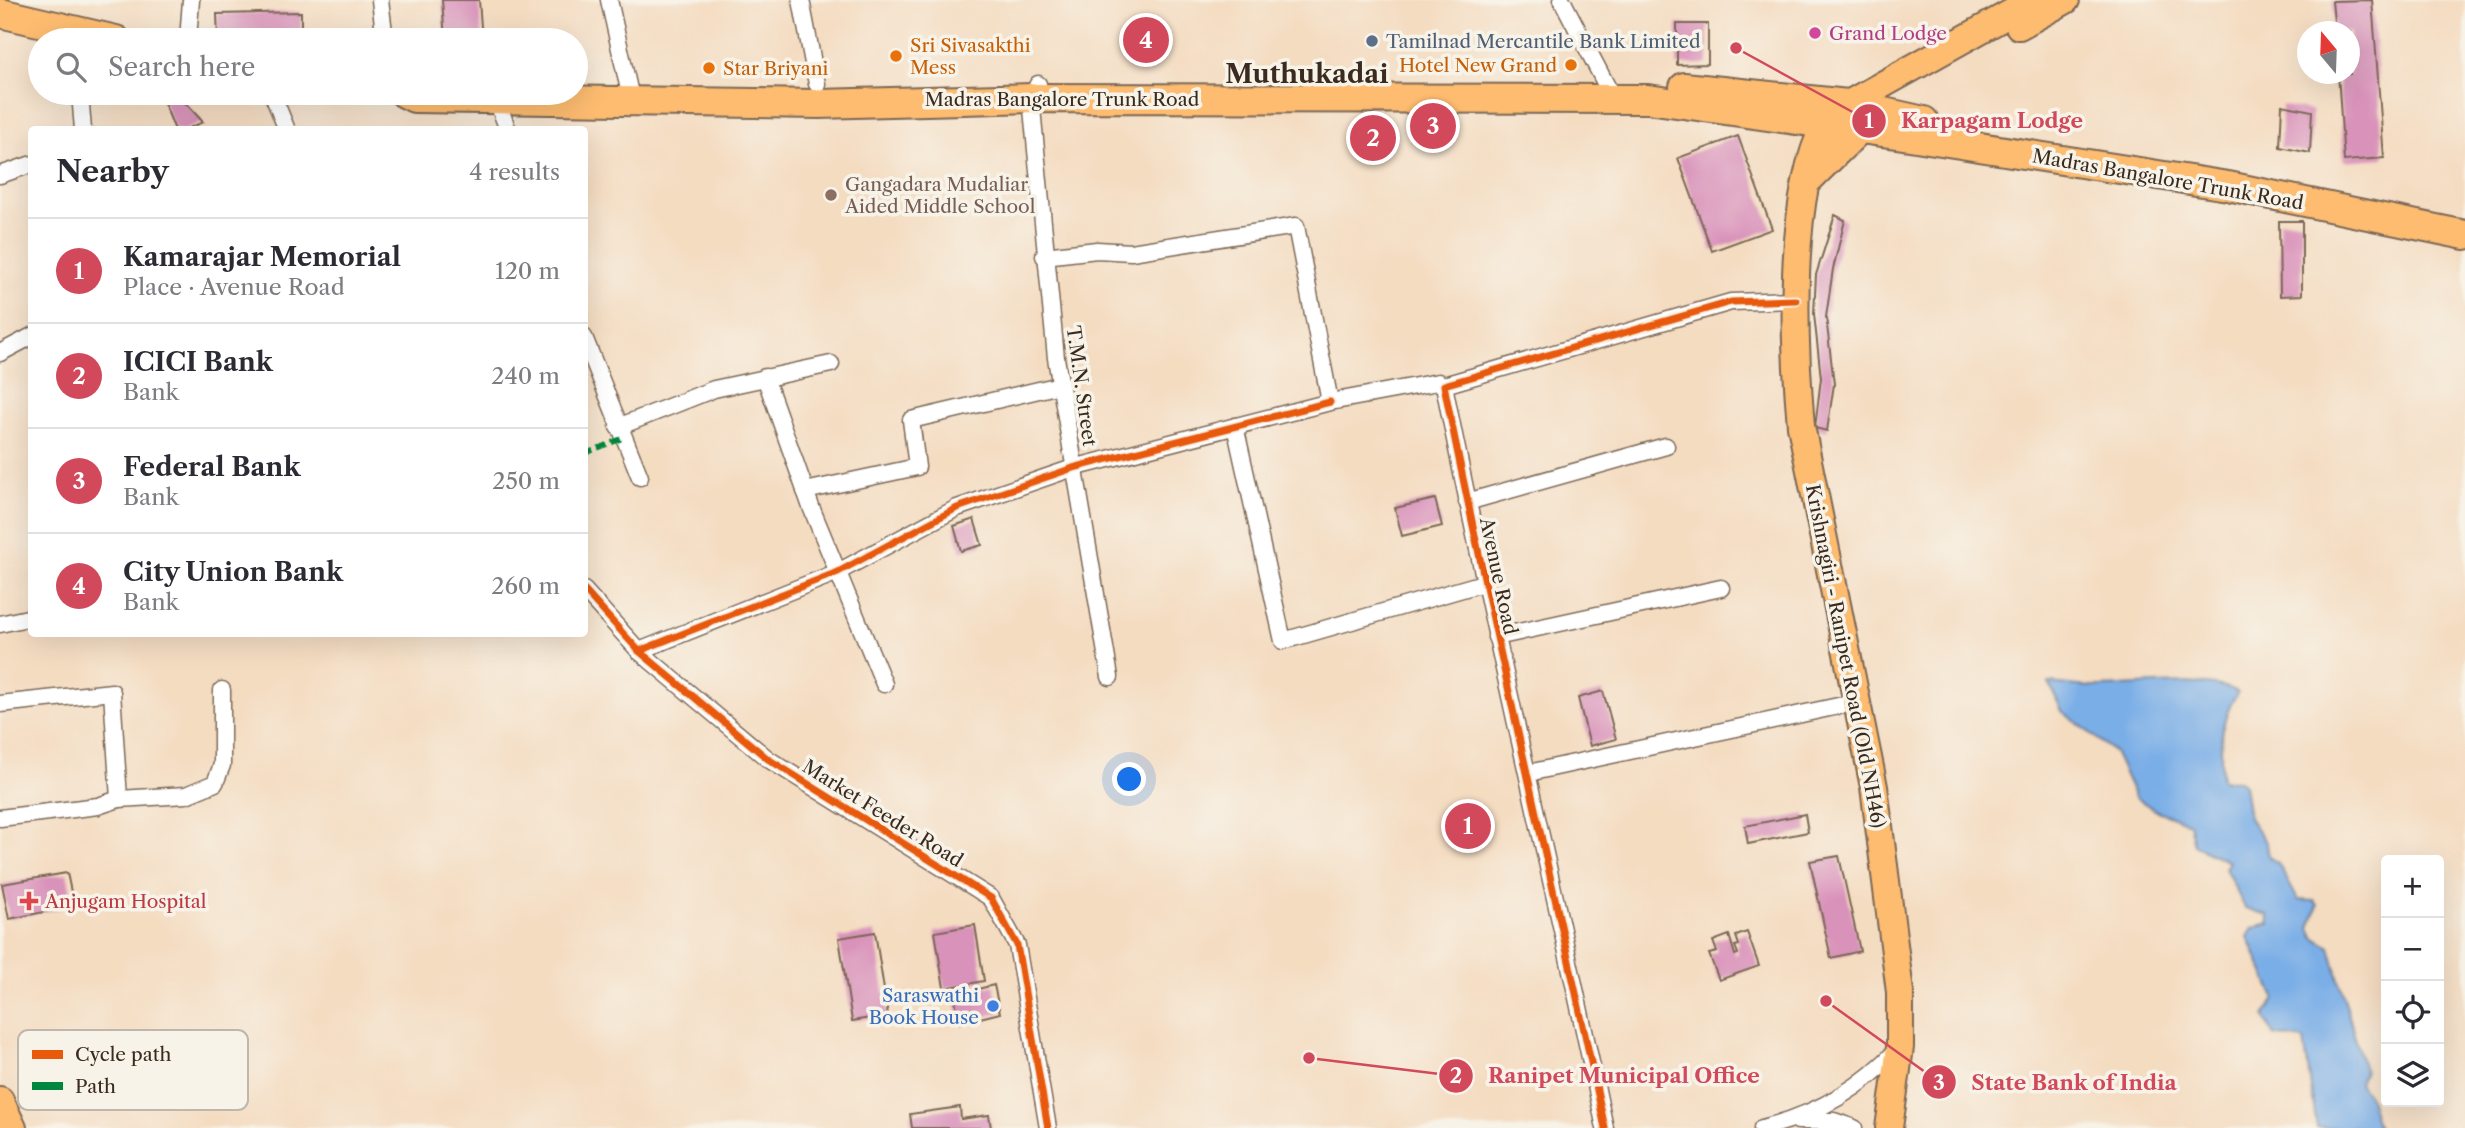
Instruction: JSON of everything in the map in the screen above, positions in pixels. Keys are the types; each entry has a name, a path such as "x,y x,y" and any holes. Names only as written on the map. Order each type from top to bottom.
{"highway":[{"path":"0,13 51,28"},
{"name":"Madras Bangalore Trunk Road","path":"588,96 817,84 867,93"},
{"name":"Madras Bangalore Trunk Road","path":"588,85 631,94 1610,91 1648,99 1825,123 1859,115 1903,135 2228,186 2465,235"},
{"path":"1610,91 1673,86 2231,173 2465,219"}],"main road":[{"path":"1804,184 1859,115 2034,0"},
{"path":"1859,115 1960,55 2066,0"},
{"name":"Krishnagiri - Ranipet Road (Old NH46)","path":"1825,123 1804,184 1796,300 1796,367 1801,426 1874,787 1900,992 1900,1047 1889,1128"},
{"path":"0,1100 13,1128"}],"street":[{"path":"189,28 191,0"},
{"path":"380,0 384,28"},
{"path":"609,0 631,94"},
{"path":"801,0 817,84"},
{"path":"1562,0 1610,91"},
{"name":"T.M.N. Street","path":"1034,91 1044,256 1060,384 1110,677"},
{"path":"81,105 83,126"},
{"path":"277,105 285,126"},
{"path":"499,105 506,126"},
{"path":"0,175 28,165"},
{"path":"1044,256 1097,250 1131,252 1296,226 1330,402"},
{"path":"639,651 838,572 957,508 1073,468 1330,402 1438,382 1444,385 1731,302 1796,300"},
{"path":"0,353 28,339"},
{"path":"588,348 640,477"},
{"path":"618,427 713,389 831,364"},
{"path":"765,377 806,491 884,684"},
{"path":"806,491 917,467 911,420 1060,384"},
{"name":"Avenue Road","path":"1444,385 1483,583 1528,773 1605,1128"},
{"path":"1235,426 1283,641 1483,583"},
{"path":"1467,502 1666,446"},
{"path":"1496,637 1721,588"},
{"name":"Market Feeder Road","path":"588,594 639,651 768,759 990,898 1017,945 1048,1128"},
{"path":"0,624 28,618"},
{"path":"0,818 98,806 119,799 186,795 215,783 222,765 222,690"},
{"path":"0,704 112,692 119,799"},
{"path":"1528,773 1857,702"},
{"path":"1792,1121 1861,1084 1900,1047"},
{"path":"1762,1128 1792,1121 1834,1121 1854,1128"}],"water":[{"path":"2049,683 2098,687 2192,683 2227,687 2238,692 2224,723 2221,745 2222,780 2239,781 2244,785 2249,818 2267,844 2269,857 2278,863 2298,900 2314,901 2318,905 2310,928 2314,937 2330,947 2364,1070 2359,1084 2368,1095 2378,1128 2317,1128 2304,1040 2273,1035 2265,1016 2275,998 2248,937 2253,928 2270,924 2268,915 2245,908 2225,868 2229,862 2194,845 2189,823 2155,810 2135,797 2114,752 2062,711"}],"building":[{"path":"442,0 479,0 481,28 444,28"},
{"path":"2372,0 2384,158 2344,161 2339,84 2360,84 2360,21 2334,21 2332,1"},
{"path":"301,12 301,28 218,28 217,14"},
{"path":"1677,24 1708,24 1708,64 1677,65"},
{"path":"165,105 187,105 203,122 194,126 173,126"},
{"path":"2282,105 2312,111 2310,153 2280,147"},
{"path":"1738,136 1772,229 1712,251 1678,158"},
{"path":"1835,215 1845,220 1833,269 1826,317 1834,384 1827,431 1815,428 1821,378 1814,314 1816,275"},
{"path":"2279,221 2302,221 2302,295 2280,296"},
{"path":"1435,499 1442,526 1402,536 1395,508"},
{"path":"974,519 982,545 961,551 954,526"},
{"path":"1603,691 1616,739 1590,746 1578,698"},
{"path":"1805,814 1808,832 1748,844 1745,826"},
{"path":"1839,856 1860,951 1831,958 1810,861"},
{"path":"67,873 74,906 9,919 2,884"},
{"path":"975,925 984,981 944,988 935,932"},
{"path":"875,932 888,1015 852,1021 839,938"},
{"path":"1747,932 1759,966 1719,980 1709,954 1717,952 1713,941 1729,935 1735,955 1738,954 1735,946 1739,945 1736,936"},
{"path":"994,985 1000,1013 960,1023 954,995"},
{"path":"960,1107 961,1119 989,1115 991,1128 912,1128 910,1114"}],"marked path":[{"path":"588,452 623,438"}],"cycle path":[{"path":"1605,1128 1444,385 1731,302 1796,300"},
{"path":"639,651 838,572 957,508 1073,468 1330,402"},
{"path":"588,594 639,651 768,759 991,898 1017,945 1048,1128"}],"place":[{"name":"Grand Lodge","path":"1815,33"},
{"name":"City Union Bank","path":"1146,40"},
{"name":"Tamilnad Mercantile Bank Limited","path":"1372,41"},
{"name":"Karpagam Lodge","path":"1736,48"},
{"name":"Sri Sivasakthi Mess","path":"896,56"},
{"name":"Hotel New Grand","path":"1571,65"},
{"name":"Star Briyani","path":"709,68"},
{"name":"Federal Bank","path":"1433,126"},
{"name":"ICICI Bank","path":"1373,138"},
{"name":"Gangadara Mudaliar Aided Middle School","path":"831,195"},
{"name":"Kamarajar Memorial","path":"1468,826"},
{"name":"Anjugam Hospital","path":"29,901"},
{"name":"State Bank of India","path":"1826,1001"},
{"name":"Saraswathi Book House","path":"993,1006"},
{"name":"Ranipet Municipal Office","path":"1309,1058"}],"district":[{"name":"Muthukadai","path":"1307,74"}]}
